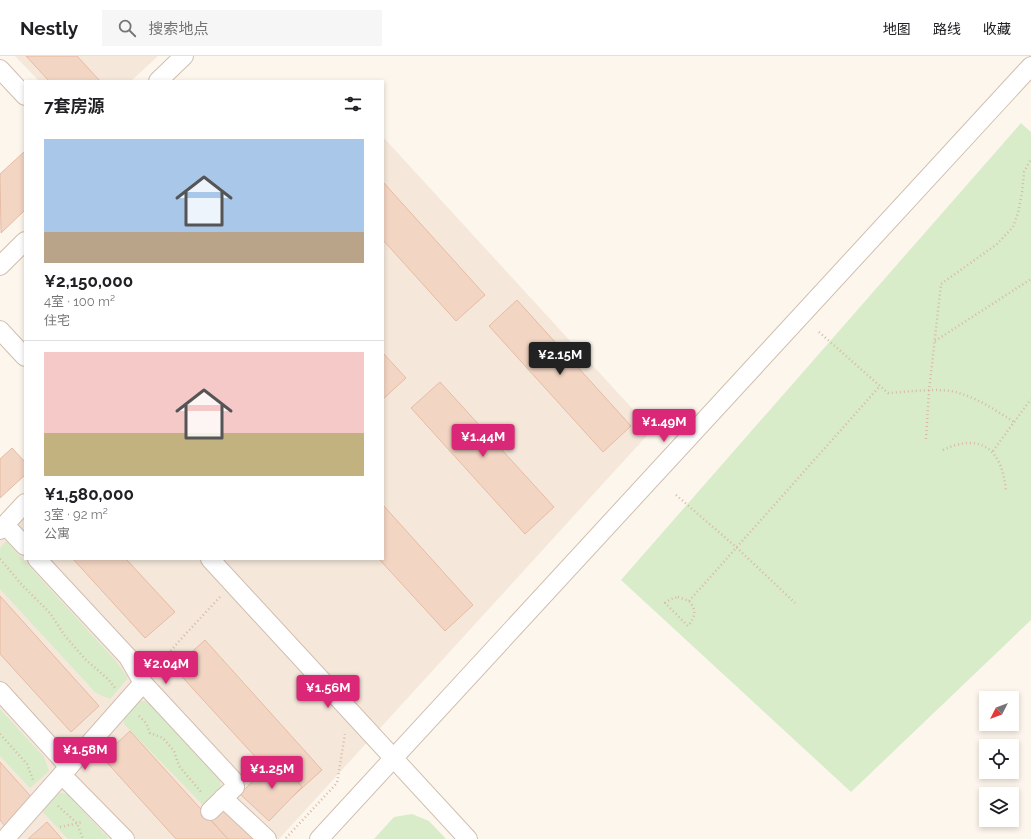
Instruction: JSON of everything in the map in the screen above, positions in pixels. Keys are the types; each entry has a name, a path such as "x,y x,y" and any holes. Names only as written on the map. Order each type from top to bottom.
{"street":[{"path":"159,80 184,56"},
{"path":"319,839 1031,66"},
{"path":"0,70 24,95"},
{"path":"0,266 24,242"},
{"path":"0,330 24,356"},
{"path":"24,504 2,527 24,545"},
{"path":"38,560 128,657 143,683 232,780 235,787 215,805 267,839"},
{"path":"211,560 468,839"},
{"path":"5,839 143,683"},
{"path":"0,691 65,771 125,839"}],"path":[{"path":"926,439 929,391 941,284 997,244 1013,227 1018,213 1022,193 1024,172 1031,159"},
{"path":"934,342 1031,279"},
{"path":"819,332 888,393 929,391 958,392 974,398 1014,422"},
{"path":"689,601 880,386"},
{"path":"993,451 1031,399"},
{"path":"943,450 954,445 967,442 982,444 993,451 1002,466 1006,492"},
{"path":"676,495 736,547 795,603"},
{"path":"0,559 23,586 50,613 65,636 86,660 108,679 126,703 146,723 150,733 163,738 174,751 179,766 215,805"},
{"path":"143,683 181,639 222,596 217,590"},
{"path":"678,597 689,601 695,612 694,619 688,626 665,603 671,598 678,597"},
{"path":"285,839 337,783 346,731"}],"shaded area":[{"path":"15,56 158,56 132,80 38,80"},
{"path":"384,138 652,430 279,839 0,839 0,539 24,513 24,560 384,560"}],"green space":[{"path":"1021,123 1031,132 1031,620 851,792 621,580"},
{"path":"6,541 115,660 128,678 110,699 96,693 0,589 0,548"},
{"path":"137,701 147,701 220,779 221,789 207,805 202,804 124,724 124,713"},
{"path":"0,709 44,757 49,771 30,788 0,756"},
{"path":"57,792 67,794 109,839 68,839 42,811"},
{"path":"412,814 429,821 446,839 374,839 394,817"}],"building":[{"path":"26,56 77,56 99,80 48,80"},
{"path":"24,152 24,211 1,233 0,174"},
{"path":"384,183 485,295 456,321 384,241"},
{"path":"517,300 631,426 603,452 489,326"},
{"path":"384,354 406,378 384,398"},
{"path":"440,382 554,507 525,534 411,408"},
{"path":"12,448 24,461 24,476 0,498 0,459"},
{"path":"384,506 473,605 445,631 380,560 384,560"},
{"path":"74,560 127,560 175,612 145,638"},
{"path":"0,596 99,706 71,732 0,654"},
{"path":"205,640 322,770 292,797 174,668"},
{"path":"130,731 228,839 176,839 102,757"},
{"path":"276,758 302,787 269,821 240,794"},
{"path":"0,762 34,800 5,826 0,820"},
{"path":"223,809 254,839 228,839 211,820"},
{"path":"47,822 62,839 28,839"}]}
